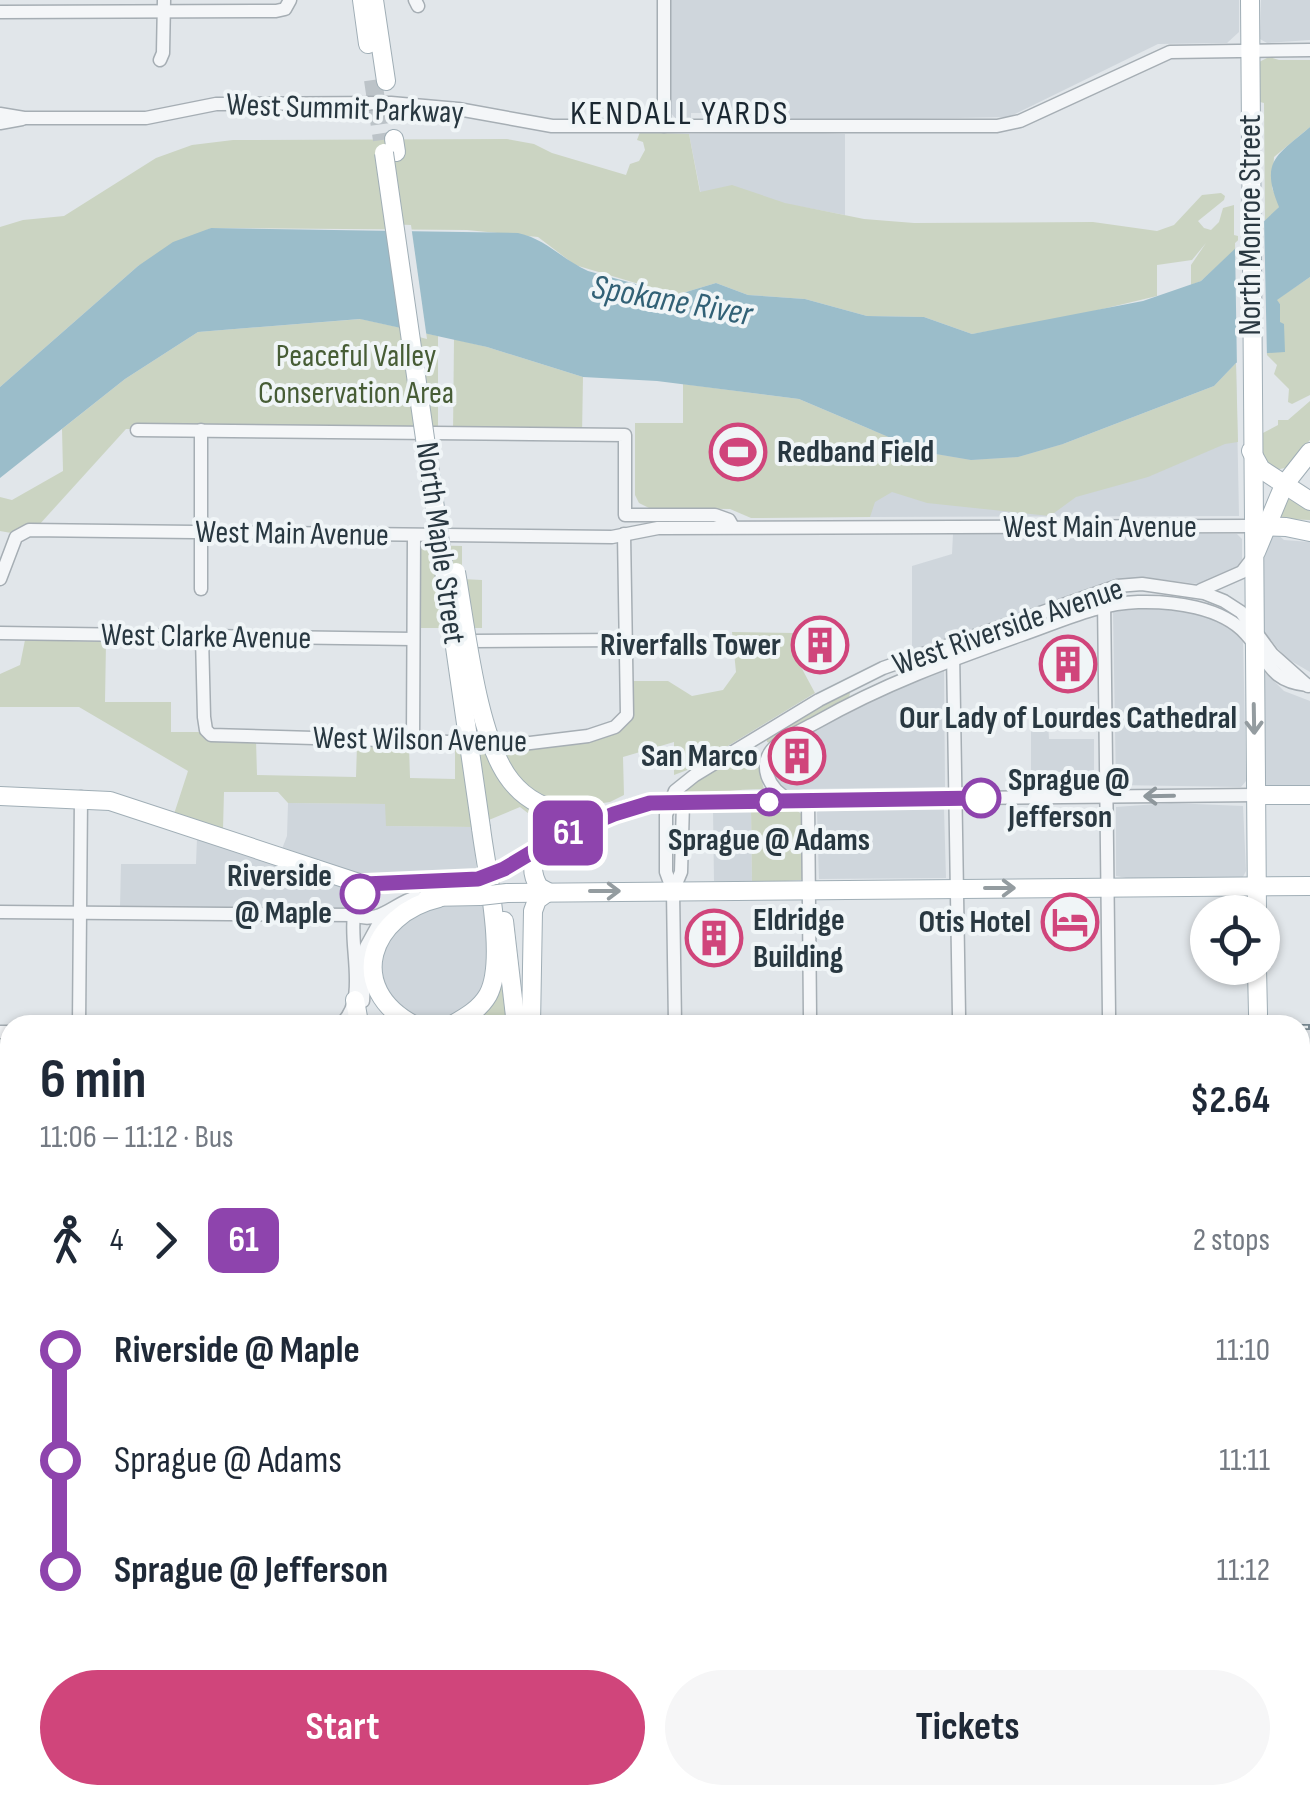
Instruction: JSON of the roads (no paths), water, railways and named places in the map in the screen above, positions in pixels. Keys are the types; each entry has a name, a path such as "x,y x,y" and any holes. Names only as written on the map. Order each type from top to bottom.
{"main road":[{"path":"362,0 380,80 374,0"},
{"name":"North Monroe Street","path":"1250,0 1251,451 1259,526 1252,559 1257,895"},
{"name":"North Maple Street","path":"389,146 455,567 486,827 389,146"},
{"path":"1251,451 1261,469 1310,501"},
{"path":"1259,526 1310,452"},
{"name":"West Main Avenue","path":"1259,526 1310,528"},
{"path":"455,567 482,705 496,754 509,778 526,796 542,805 571,813 614,814"},
{"path":"1256,795 1310,795"},
{"path":"0,796 110,801 383,892 440,898"},
{"path":"397,1015 382,999 374,980 376,944 392,920 415,905 479,887 540,848 614,814 650,803 956,798"},
{"path":"464,1015 486,999 496,974 486,827"},
{"path":"486,827 514,1015"},
{"path":"540,848 533,862 534,875 539,887 548,892"},
{"path":"365,884 479,887 507,894 1310,886"},
{"path":"531,1015 532,911 537,900 548,892"},
{"path":"1257,985 1258,1014"},
{"path":"354,1000 354,1015"}],"street":[{"path":"664,0 664,126"},
{"path":"0,12 164,6 276,11 288,4"},
{"path":"160,60 164,6"},
{"name":"West Summit Parkway","path":"0,114 24,118 146,118 216,104 336,103 441,107 545,126 1004,126 1166,53 1310,50"},
{"name":"West Summit Parkway","path":"0,124 24,118"},
{"path":"137,430 201,430 200,589"},
{"name":"West Main Avenue","path":"201,430 625,435 624,515 715,515 729,520 733,527"},
{"name":"West Main Avenue","path":"0,580 16,538 29,530 612,537 658,528 1259,526"},
{"path":"472,641 625,640 624,534"},
{"name":"North Maple Street","path":"412,741 414,536"},
{"path":"1193,592 1239,574 1252,559"},
{"name":"West Riverside Avenue","path":"775,746 908,675 1142,584 1224,600 1241,612 1253,634 1272,654 1309,686"},
{"path":"1191,607 1206,601 1193,592"},
{"path":"1104,598 1108,1015"},
{"name":"West Riverside Avenue","path":"676,803 675,791 687,781 853,683 950,644 1104,598 1191,607 1229,620 1253,634"},
{"name":"West Clarke Avenue","path":"0,633 413,639"},
{"name":"West Wilson Avenue","path":"202,637 202,700 207,732 218,736 522,744 572,738 615,727 627,715 625,640"},
{"path":"950,644 955,659 959,1015"},
{"name":"West Riverside Avenue","path":"853,683 861,697"},
{"path":"767,732 775,746 767,760 767,776 775,791 800,801 809,890 810,1015"},
{"path":"956,798 1256,795"},
{"path":"79,1015 81,798"},
{"path":"675,1015 673,891 681,872 676,803"},
{"path":"354,1000 354,915 365,884"},
{"path":"0,912 354,915 366,919 416,896"},
{"path":"355,1015 366,947 384,914"}],"water":[{"name":"Spokane River","path":"1310,127 1310,277 1277,300 1280,322 1284,324 1285,352 1255,354 1236,363 1214,386 1063,444 1018,457 971,460 924,452 799,399 657,381 583,377 487,347 360,319 198,332 125,379 0,478 0,387 138,266 173,242 211,228 518,233 588,271 676,295 716,283 748,295 805,299 867,316 924,317 972,334 1143,301 1201,281 1279,207 1271,169 1280,153"}],"tunnel":[{"path":"373,80 382,140"}],"place":[{"name":"Redband Field","path":"738,452"},
{"name":"Riverfalls Tower","path":"820,645"},
{"name":"Our Lady of Lourdes Cathedral","path":"1068,664"},
{"name":"San Marco","path":"797,756"},
{"name":"Sprague @ Jefferson","path":"981,798"},
{"name":"Sprague @ Adams","path":"769,802"},
{"name":"Riverside @ Maple","path":"360,894"},
{"name":"Otis Hotel","path":"1070,922"},
{"name":"Eldridge Building","path":"714,938"}],"district":[{"name":"KENDALL YARDS","path":"680,113"}],"park label":[{"name":"Peaceful Valley Conservation Area","path":"356,374"}]}
